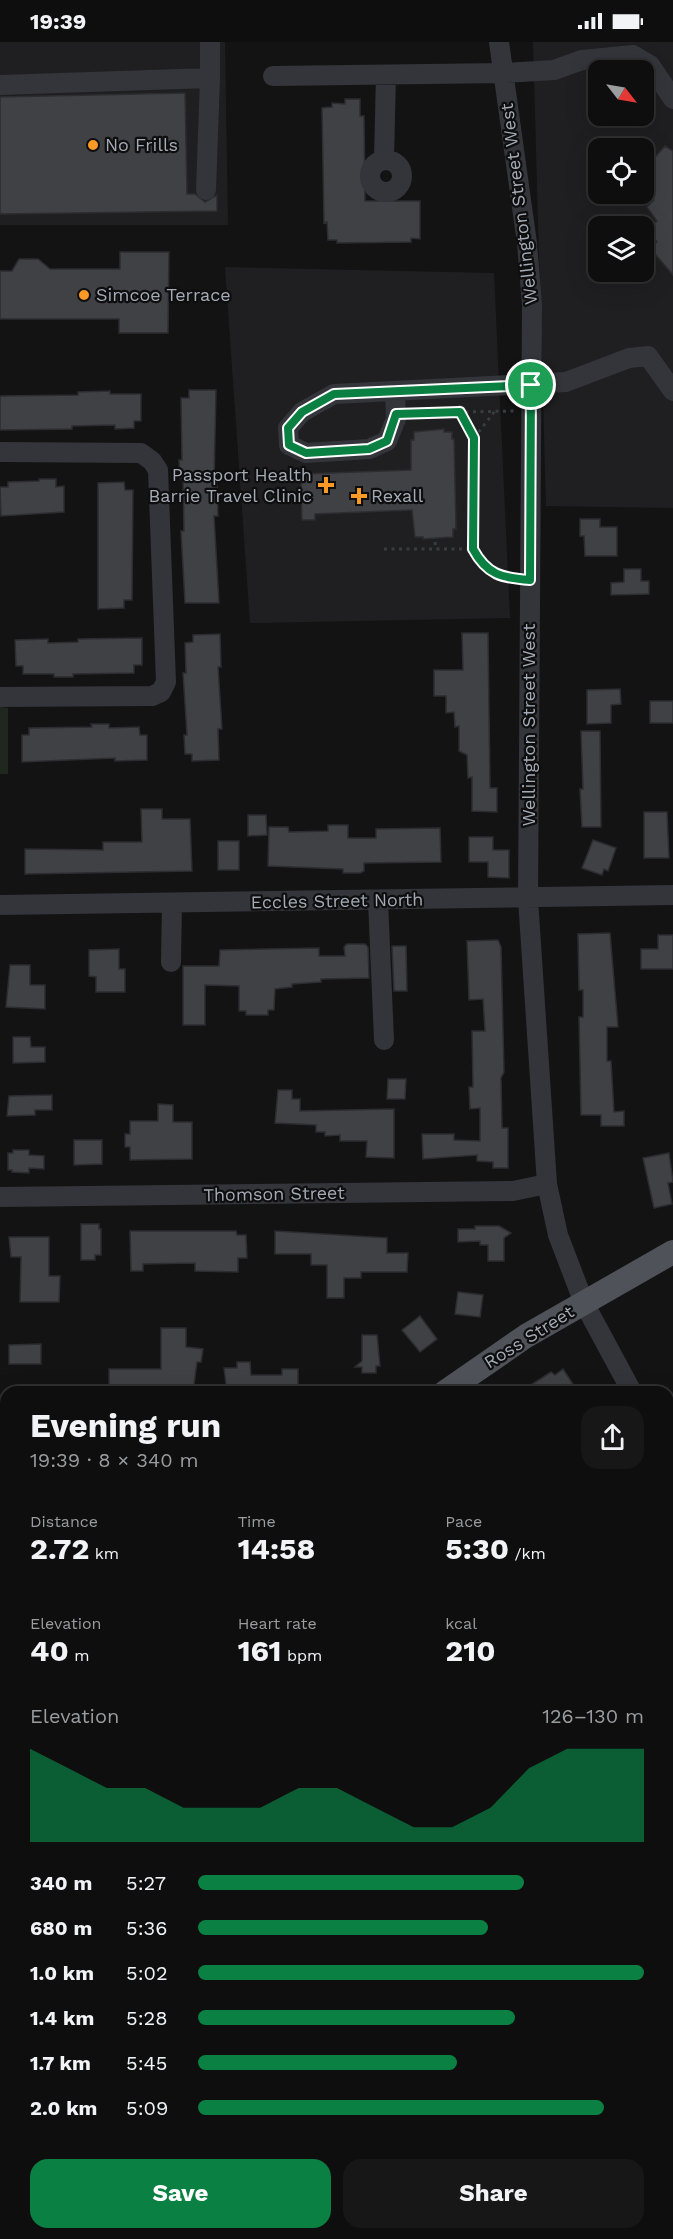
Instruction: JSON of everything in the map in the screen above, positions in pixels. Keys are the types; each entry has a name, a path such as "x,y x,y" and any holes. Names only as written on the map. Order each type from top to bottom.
{"main road":[{"name":"Ross Street","path":"454,1386 526,1336 673,1252"}],"street":[{"path":"206,190 210,42"},
{"name":"Wellington Street West","path":"498,42 530,277 528,899 547,1184 558,1235 584,1303 630,1386"},
{"path":"273,76 503,73 554,70 582,60 633,55 650,65 673,99"},
{"path":"384,160 386,75"},
{"path":"0,85 210,78"},
{"path":"395,392 396,414 387,441 369,449 306,453 289,445 288,428 302,412 334,394 566,382 629,358 648,356 673,391"},
{"path":"0,452 141,453 152,461 158,470 166,682 161,692 152,696 0,697"},
{"name":"Eccles Street North","path":"0,905 528,899 673,895"},
{"path":"378,901 384,1040"},
{"path":"171,962 172,903"},
{"name":"Thomson Street","path":"0,1197 513,1191 547,1184"}],"path":[{"path":"459,389 460,412 474,438 473,549 479,561 501,578 530,580"},
{"path":"396,414 531,410"},
{"path":"474,438 495,411"},
{"path":"435,542 436,549"},
{"path":"384,549 473,549"}],"shaded area":[{"path":"0,42 225,42 228,225 0,225"},
{"path":"533,42 673,42 673,508 546,506"},
{"path":"225,267 494,273 510,618 250,623"},
{"path":"0,707 8,708 8,774 0,774"}],"building":[{"name":"No Frills","path":"185,93 187,194 195,194 205,202 217,195 217,211 0,214 0,97"},
{"path":"345,99 360,99 360,116 364,116 365,201 420,201 420,239 411,238 411,242 337,243 337,240 328,240 327,222 324,223 322,108 332,107 332,103 345,104"},
{"path":"665,146 673,151 673,275 654,253 654,245 657,242 654,238 654,223 657,221 647,207 654,204 654,158"},
{"name":"Simcoe Terrace","path":"120,252 169,252 168,333 119,333 119,319 0,319 0,271 12,271 19,259 38,259 50,269 120,269"},
{"path":"189,390 216,390 214,483 217,483 218,516 214,516 219,603 185,603 181,531 184,531 183,478 180,478 179,460 182,460 181,398 189,398"},
{"path":"110,391 110,394 141,394 141,421 134,421 134,428 115,429 115,425 72,426 72,429 0,430 0,396 78,395 78,392"},
{"path":"444,429 444,432 452,432 452,439 454,439 456,529 453,529 453,537 423,539 423,537 415,537 412,510 315,514 315,520 302,520 301,474 411,470 411,440 414,440 414,432"},
{"path":"39,479 56,479 56,487 64,486 64,512 1,516 0,487 8,487 8,482 39,481"},
{"path":"124,482 125,490 133,490 132,600 124,600 124,608 98,609 98,483"},
{"path":"580,519 600,519 600,527 617,527 617,556 585,556 584,536 580,536"},
{"path":"624,569 641,569 641,581 649,581 649,594 611,595 611,583 624,582"},
{"path":"462,633 488,633 490,788 497,788 497,812 472,811 472,777 468,778 467,755 459,751 459,726 455,727 454,712 446,713 446,696 434,696 434,670 463,670"},
{"path":"220,634 221,667 218,667 222,729 218,729 219,760 192,761 192,754 185,754 184,735 187,735 183,673 186,673 185,643 193,642 193,635"},
{"path":"142,638 142,665 134,665 134,673 73,674 73,677 54,677 54,674 23,674 23,666 16,666 15,640 48,639 48,643 78,642 78,639"},
{"path":"620,689 621,704 611,705 611,723 587,724 587,690"},
{"path":"650,701 673,701 673,723 650,723"},
{"path":"91,724 109,724 109,728 139,727 140,735 147,735 147,760 115,761 115,758 22,762 22,735 29,735 29,728 92,727"},
{"path":"581,731 600,731 601,827 582,827"},
{"path":"141,809 162,809 162,819 190,819 192,871 25,874 25,849 103,850 103,842 142,842"},
{"path":"644,812 667,812 669,858 644,858"},
{"path":"248,815 266,815 267,835 248,836"},
{"path":"328,825 348,825 348,838 376,838 376,829 440,828 441,862 364,863 364,871 360,873 343,873 343,869 268,866 269,827 288,827 289,832 328,831"},
{"path":"469,837 493,837 493,850 509,850 509,878 488,877 488,862 469,862"},
{"path":"593,840 616,848 608,871 604,869 602,875 582,868"},
{"path":"218,841 239,841 239,870 218,870"},
{"path":"610,933 618,1027 607,1027 607,1061 611,1061 614,1112 624,1111 624,1126 601,1126 601,1115 581,1115 579,1017 583,1017 583,990 579,990 578,934"},
{"path":"658,935 673,935 673,969 641,969 641,949 658,949"},
{"path":"498,940 501,947 504,1072 501,1078 502,1128 508,1128 508,1168 493,1168 493,1162 477,1161 477,1155 423,1159 422,1134 454,1134 454,1140 480,1141 480,1108 470,1109 469,1087 473,1087 472,1031 485,1031 483,999 469,1000 467,941"},
{"path":"347,944 365,944 368,947 369,978 321,979 321,982 292,984 292,987 275,989 274,1010 268,1010 268,1015 246,1015 246,1011 239,1011 239,986 205,985 205,1025 183,1025 183,966 219,966 220,950 319,948 319,956 345,956 344,947"},
{"path":"392,946 406,946 407,991 394,991"},
{"path":"119,949 119,969 125,969 125,992 96,992 96,977 89,976 89,950"},
{"path":"10,965 30,965 30,985 45,985 45,1009 6,1007"},
{"path":"13,1037 30,1037 31,1047 45,1047 45,1062 13,1063"},
{"path":"388,1079 406,1079 405,1099 387,1099"},
{"path":"278,1090 292,1090 292,1099 300,1099 300,1111 394,1109 394,1158 366,1157 367,1141 340,1141 340,1135 325,1136 325,1132 316,1132 316,1125 275,1123"},
{"path":"52,1095 52,1110 35,1110 35,1115 7,1116 9,1096"},
{"path":"158,1104 173,1105 173,1122 192,1122 192,1159 130,1160 130,1147 125,1147 125,1134 130,1134 130,1121 158,1121"},
{"path":"74,1140 102,1140 102,1164 74,1165"},
{"path":"13,1150 29,1150 29,1155 44,1156 44,1169 29,1168 29,1173 8,1170 8,1153 13,1153"},
{"path":"669,1153 673,1182 668,1183 672,1204 654,1208 643,1158"},
{"path":"81,1224 99,1224 99,1229 101,1229 101,1255 95,1255 95,1260 81,1260"},
{"path":"475,1226 499,1226 511,1233 504,1238 504,1261 488,1261 488,1245 480,1245 480,1241 458,1242 458,1229 475,1229"},
{"path":"130,1231 236,1231 237,1235 246,1235 247,1258 238,1258 238,1272 195,1271 195,1263 143,1264 143,1271 131,1271"},
{"path":"275,1231 387,1238 387,1253 408,1253 407,1272 361,1272 361,1278 344,1278 344,1298 327,1298 327,1265 311,1265 311,1254 275,1254"},
{"path":"9,1237 49,1237 49,1276 60,1276 59,1302 20,1302 21,1257 11,1257"},
{"path":"458,1292 483,1295 480,1317 455,1314"},
{"path":"420,1316 437,1339 420,1352 402,1330"},
{"path":"161,1328 186,1328 186,1347 203,1349 201,1362 197,1362 194,1386 109,1386 109,1369 161,1369"},
{"path":"362,1335 377,1335 380,1366 376,1366 376,1373 362,1373 362,1367 355,1367 362,1361"},
{"path":"41,1344 41,1364 9,1364 9,1345"},
{"path":"237,1362 250,1362 251,1375 282,1375 282,1369 298,1369 298,1386 226,1386 224,1368 237,1368"},
{"path":"563,1369 574,1386 529,1386 551,1372 555,1375"}],"place":[{"name":"No Frills","path":"93,145"},
{"name":"Simcoe Terrace","path":"84,295"},
{"name":"Passport Health Barrie Travel Clinic","path":"326,485"},
{"name":"Rexall","path":"359,496"}],"route":[{"path":"531,385 530,580 501,578 479,561 473,549 474,438 460,412 396,414 387,441 369,449 306,453 289,445 288,428 302,412 334,394 531,385"}]}
